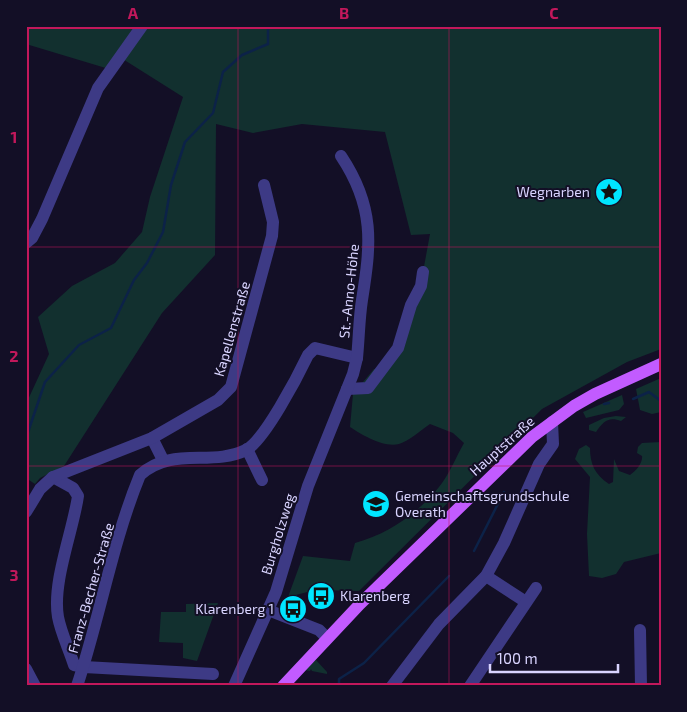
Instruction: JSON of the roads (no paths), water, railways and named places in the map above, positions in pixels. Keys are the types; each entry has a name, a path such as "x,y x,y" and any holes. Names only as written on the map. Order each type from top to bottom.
{"main road":[{"name":"Hauptstraße","path":"283,686 327,638 513,454 552,422 596,394 661,364"}],"street":[{"path":"26,243 32,238 42,219 98,88 142,26"},
{"name":"St.-Anno-Höhe","path":"247,450 264,432 308,355 315,348 357,358 362,302 369,263 369,231 361,196 352,174 341,156"},
{"name":"Kapellenstraße","path":"26,512 40,489 53,477 152,438 218,400 231,387 272,236 273,222 264,186"},
{"path":"347,389 368,388 398,348 411,305 420,286 423,272"},
{"name":"Burgholzweg","path":"234,686 268,610 284,567 308,486 347,389 357,358"},
{"path":"392,686 439,624 486,576 504,543 539,464 553,444 552,422"},
{"path":"152,438 162,460 222,456 247,450 262,480"},
{"name":"Franz-Becher-Straße","path":"162,460 150,466 140,475 133,492 84,668 213,674"},
{"path":"53,477 72,488 78,496 69,530 57,599 62,629 74,665 84,668 77,686"},
{"path":"486,576 526,602"},
{"path":"470,686 536,588"},
{"path":"268,610 319,630 327,638"},
{"path":"640,630 641,686"},
{"path":"26,669 35,686"}],"waterway":[{"path":"26,438 45,382 79,345 111,328 134,280 147,263 163,232 171,185 185,142 213,113 223,72 242,55 268,44 268,26"},
{"path":"633,399 649,392 661,401"},
{"path":"604,404 609,403"},
{"path":"474,551 504,492"},
{"path":"339,686 339,679 364,663 449,576"}],"place":[{"name":"Wegnarben","path":"609,192"},
{"name":"Gemeinschaftsgrundschule Overath","path":"376,504"},
{"name":"Klarenberg","path":"321,596"},
{"name":"Klarenberg 1","path":"293,609"}]}
